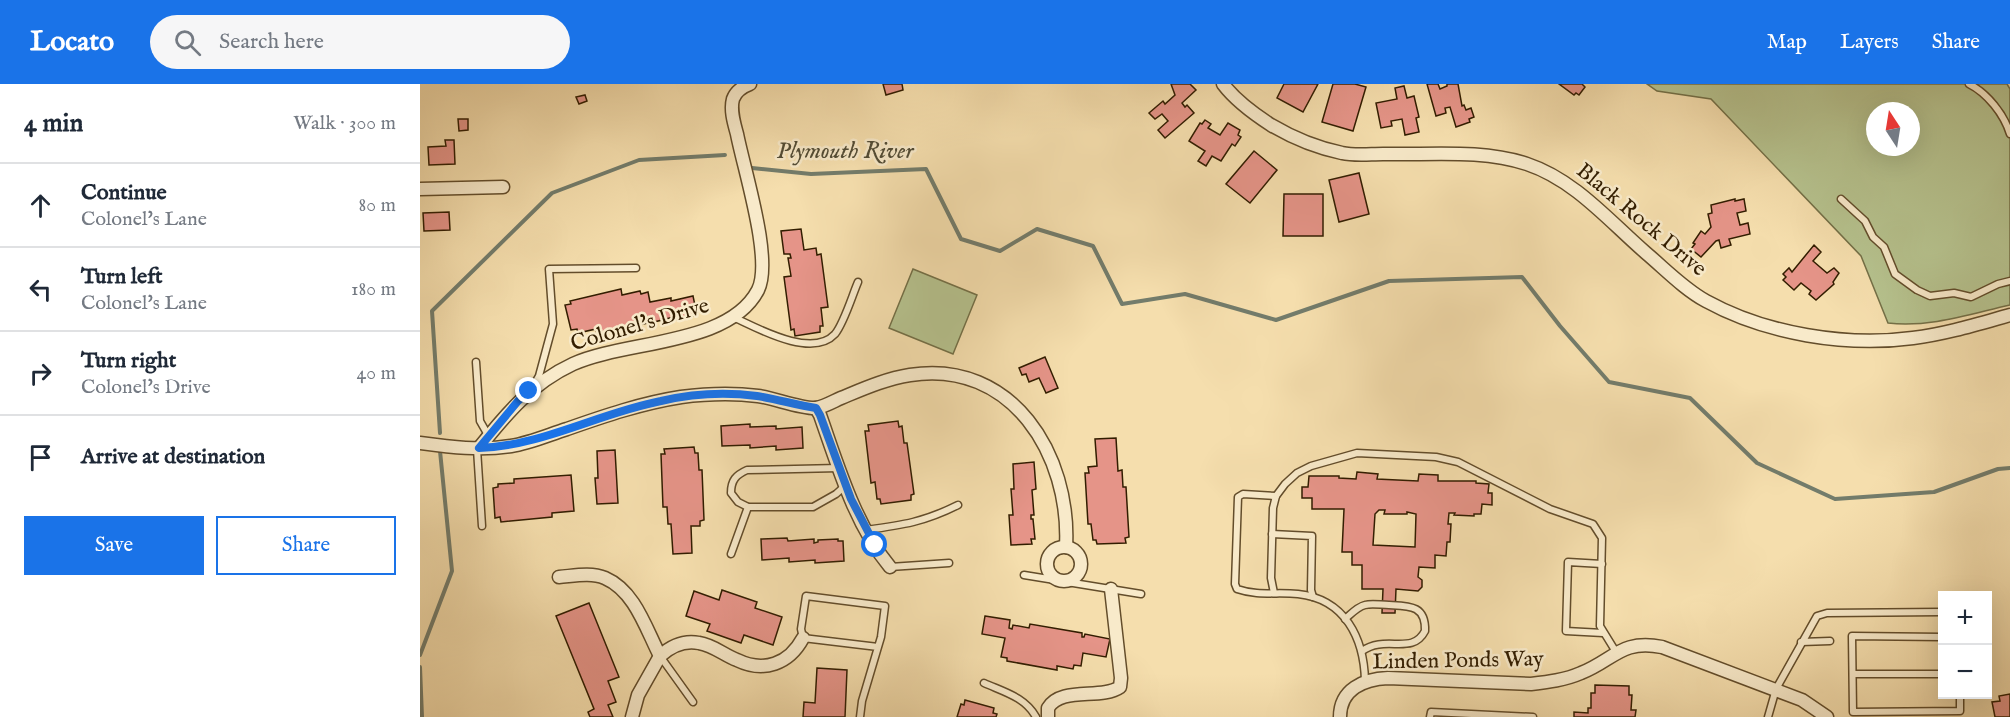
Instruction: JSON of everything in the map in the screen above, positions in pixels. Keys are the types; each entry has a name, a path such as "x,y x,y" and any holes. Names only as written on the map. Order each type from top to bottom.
{"street":[{"name":"Colonel's Drive","path":"478,448 518,401 558,372 591,357 703,331 739,313 758,289 762,275 762,248 733,116 734,96 738,90 750,84"},
{"name":"Black Rock Drive","path":"1223,84 1260,118 1308,144 1344,154 1488,155 1527,164 1557,177 1584,196 1611,222 1705,300 1741,317 1817,337 1866,342 1914,338 2010,315"},
{"path":"420,189 503,187"},
{"path":"420,443 478,448 513,446 624,410 683,397 757,396 816,408 879,383 923,373 953,376 988,388 1000,395 1026,419 1041,438 1055,464 1062,494 1066,547"},
{"path":"816,408 866,530 890,567"},
{"path":"1066,547 1079,554 1082,566 1073,579 1062,581 1048,572 1047,561 1053,551 1066,547"},
{"path":"559,577 589,575 604,578 623,589 632,600 660,656"},
{"path":"1048,717 1048,708 1057,698 1120,687 1121,678 1111,589"},
{"path":"632,717 638,695 660,656 668,649 684,642 699,642 738,661 767,667 780,663 792,655 803,638"},
{"name":"Linden Ponds Way","path":"1340,717 1343,702 1348,693 1365,681 1388,678 1531,684 1547,682 1582,673 1616,652 1644,645 1662,647 1776,689 1802,700 1827,717"}],"lane":[{"path":"1969,84 1989,99 2010,132"},
{"path":"1841,199 1865,221 1873,237 1884,247 1895,274 1917,290 1930,296 1954,293 1971,297 2010,281"},
{"path":"529,391 539,376 553,324 549,270 636,268"},
{"path":"733,317 786,340 816,343 829,339 836,332 858,282"},
{"path":"476,362 480,421 489,435"},
{"path":"478,448 482,525"},
{"path":"1274,593 1271,578 1273,508 1276,496 1297,473 1311,466 1357,453 1436,457 1458,462 1550,509 1593,524 1602,538 1600,626 1616,652"},
{"path":"839,468 747,470 738,474 733,480 731,493 738,502 748,507 813,507 836,494 846,485"},
{"path":"1276,496 1243,494 1238,497 1235,584 1238,589 1247,593 1313,597 1332,607 1345,619 1358,638 1362,651 1365,681"},
{"path":"866,530 915,523 958,505"},
{"path":"731,554 748,507"},
{"path":"1272,534 1312,536 1311,590 1313,597"},
{"path":"890,567 949,562"},
{"path":"1602,564 1568,562 1566,631 1603,633"},
{"path":"1024,575 1141,594"},
{"path":"860,717 862,701 881,637 885,606 806,596 801,629 803,638 878,647"},
{"path":"1345,619 1357,609 1369,604 1407,605 1424,616 1425,631 1416,642 1381,643 1371,645 1362,651"},
{"path":"1768,717 1776,689 1817,616 1827,613 1938,612"},
{"path":"1938,637 1852,636 1853,712 1960,714"},
{"path":"1801,642 1830,641"},
{"path":"660,656 693,702"},
{"path":"1853,674 1938,674"},
{"path":"984,683 1023,700 1030,706 1036,717"},
{"path":"1430,717 1431,712 1533,717"}],"green space":[{"path":"1647,84 2007,84 2010,89 2010,305 1934,322 1888,323 1861,256 1711,99 1657,91"},
{"path":"913,269 977,295 953,354 889,328"}],"building":[{"path":"883,84 902,84 903,90 886,95"},
{"path":"1171,84 1190,84 1196,90 1182,103 1194,113 1165,138 1158,130 1168,121 1162,114 1155,119 1149,113 1163,101 1165,104 1175,95"},
{"path":"1284,84 1318,84 1303,112 1277,98"},
{"path":"1333,84 1355,84 1366,87 1353,131 1322,122"},
{"path":"1427,84 1438,84 1440,89 1447,84 1458,84 1462,106 1464,105 1466,110 1471,108 1474,117 1469,119 1470,122 1456,127 1450,107 1445,108 1446,113 1436,116"},
{"path":"1559,84 1582,84 1585,87 1579,95 1576,93 1574,95"},
{"path":"1404,86 1407,98 1414,96 1419,117 1416,118 1419,132 1405,135 1402,119 1391,121 1392,126 1381,128 1376,103 1397,99 1395,88"},
{"path":"585,95 587,101 579,104 576,97"},
{"path":"458,119 468,119 468,130 459,131"},
{"path":"1205,120 1211,124 1208,128 1220,135 1228,123 1240,130 1238,135 1241,137 1235,146 1232,144 1221,161 1212,156 1206,166 1198,161 1205,151 1189,141 1200,123 1202,124"},
{"path":"445,140 454,140 455,164 429,165 428,147 446,146"},
{"path":"1254,151 1277,170 1250,203 1226,184"},
{"path":"1359,173 1369,214 1339,222 1329,180"},
{"path":"1284,194 1323,194 1323,236 1283,236"},
{"path":"1735,199 1735,201 1744,199 1746,211 1737,213 1740,225 1748,223 1750,234 1729,239 1731,245 1721,248 1719,240 1716,241 1701,257 1691,249 1701,231 1705,234 1711,227 1708,214 1712,213 1711,205"},
{"path":"449,212 450,230 424,231 423,213"},
{"path":"801,229 804,250 816,248 817,255 821,254 828,307 821,308 823,326 820,326 820,332 795,336 794,329 791,330 784,277 791,276 788,258 791,258 790,254 784,254 781,231"},
{"path":"1814,245 1821,252 1813,261 1827,273 1834,268 1839,273 1834,284 1816,300 1809,294 1811,291 1801,283 1794,290 1783,280 1786,277 1783,274 1789,268 1792,272"},
{"path":"621,289 622,295 640,291 641,294 648,292 650,302 671,298 671,301 693,296 697,315 654,322 653,318 647,319 648,323 597,335 596,329 578,333 577,329 571,330 565,305 571,304 570,301"},
{"path":"1045,357 1058,388 1046,393 1039,378 1029,382 1026,374 1022,375 1019,368"},
{"path":"898,421 899,427 902,426 904,443 907,443 914,494 911,495 911,500 881,504 880,499 877,499 875,482 871,483 865,431 869,431 868,425"},
{"path":"750,424 750,427 776,426 776,429 802,427 803,448 776,450 776,446 750,448 750,445 722,446 721,426"},
{"path":"1116,438 1118,471 1122,470 1123,487 1126,487 1129,537 1125,538 1126,543 1097,544 1096,540 1093,540 1091,524 1088,524 1085,473 1089,473 1088,467 1097,466 1095,439"},
{"path":"694,447 695,453 698,453 699,470 702,470 704,520 700,521 700,526 691,526 692,553 673,554 671,524 668,524 667,507 663,507 661,454 665,454 664,449"},
{"path":"615,450 618,503 597,504 595,478 598,478 597,451"},
{"path":"1034,462 1036,489 1032,490 1034,515 1031,515 1031,519 1033,519 1035,539 1031,539 1032,544 1011,545 1009,515 1013,515 1011,489 1014,489 1013,464"},
{"path":"1357,472 1378,474 1377,479 1418,481 1419,474 1438,475 1438,481 1476,481 1476,483 1489,484 1488,493 1492,493 1492,505 1482,504 1481,514 1474,514 1474,516 1449,513 1450,542 1447,542 1446,556 1435,555 1435,568 1419,567 1418,577 1422,580 1422,587 1418,591 1396,589 1395,613 1382,613 1383,589 1362,589 1362,565 1352,565 1352,552 1342,552 1344,509 1312,509 1312,498 1302,498 1302,487 1308,487 1309,476 1339,476 1339,478 1356,479","holes":["1379,510 1385,510 1384,514 1407,514 1407,512 1416,514 1415,547 1373,545 1375,514"]},
{"path":"571,475 574,511 552,513 552,517 501,522 500,517 495,518 493,488 498,487 498,484 514,483 514,479"},
{"path":"787,538 788,541 814,539 814,543 818,540 843,541 844,561 815,563 815,560 789,562 789,558 762,560 761,539"},
{"path":"722,590 757,602 755,608 782,617 773,645 744,635 741,643 707,631 710,624 686,616 694,591 719,600"},
{"path":"589,603 619,677 608,681 616,702 608,705 613,717 590,717 588,712 594,709 556,616"},
{"path":"985,616 1010,620 1009,628 1012,629 1013,625 1029,628 1030,624 1082,633 1082,637 1085,634 1110,639 1106,657 1083,653 1081,666 1074,665 1073,669 1057,666 1057,670 1007,661 1007,658 1001,657 1005,638 982,634"},
{"path":"817,668 847,670 845,717 803,717 804,702 815,703"},
{"path":"1595,685 1629,686 1629,695 1632,695 1631,710 1636,710 1635,717 1574,717 1574,712 1588,713 1588,708 1591,708 1591,693 1595,693"},
{"path":"2010,694 2010,717 1995,717 1992,702 2000,701 1999,696"},
{"path":"965,700 994,708 993,713 997,714 996,717 957,717 961,704 964,705"}],"waterway":[{"name":"Plymouth River","path":"440,433 432,311 552,193 639,160 725,155"},
{"name":"Plymouth River","path":"752,168 811,174 926,169 961,239 1000,251 1037,229 1093,246 1122,304 1185,294 1276,320 1389,281 1522,277 1560,326 1609,382 1690,398 1757,463 1835,499 1934,492 1998,469 2010,468"},
{"name":"Plymouth River","path":"420,655 452,571 440,451"},
{"name":"Plymouth River","path":"420,667 422,717"}],"route":[{"path":"529,391 479,448 513,446 529,442 645,404 683,397 757,396 816,408 858,514 875,545"}]}
